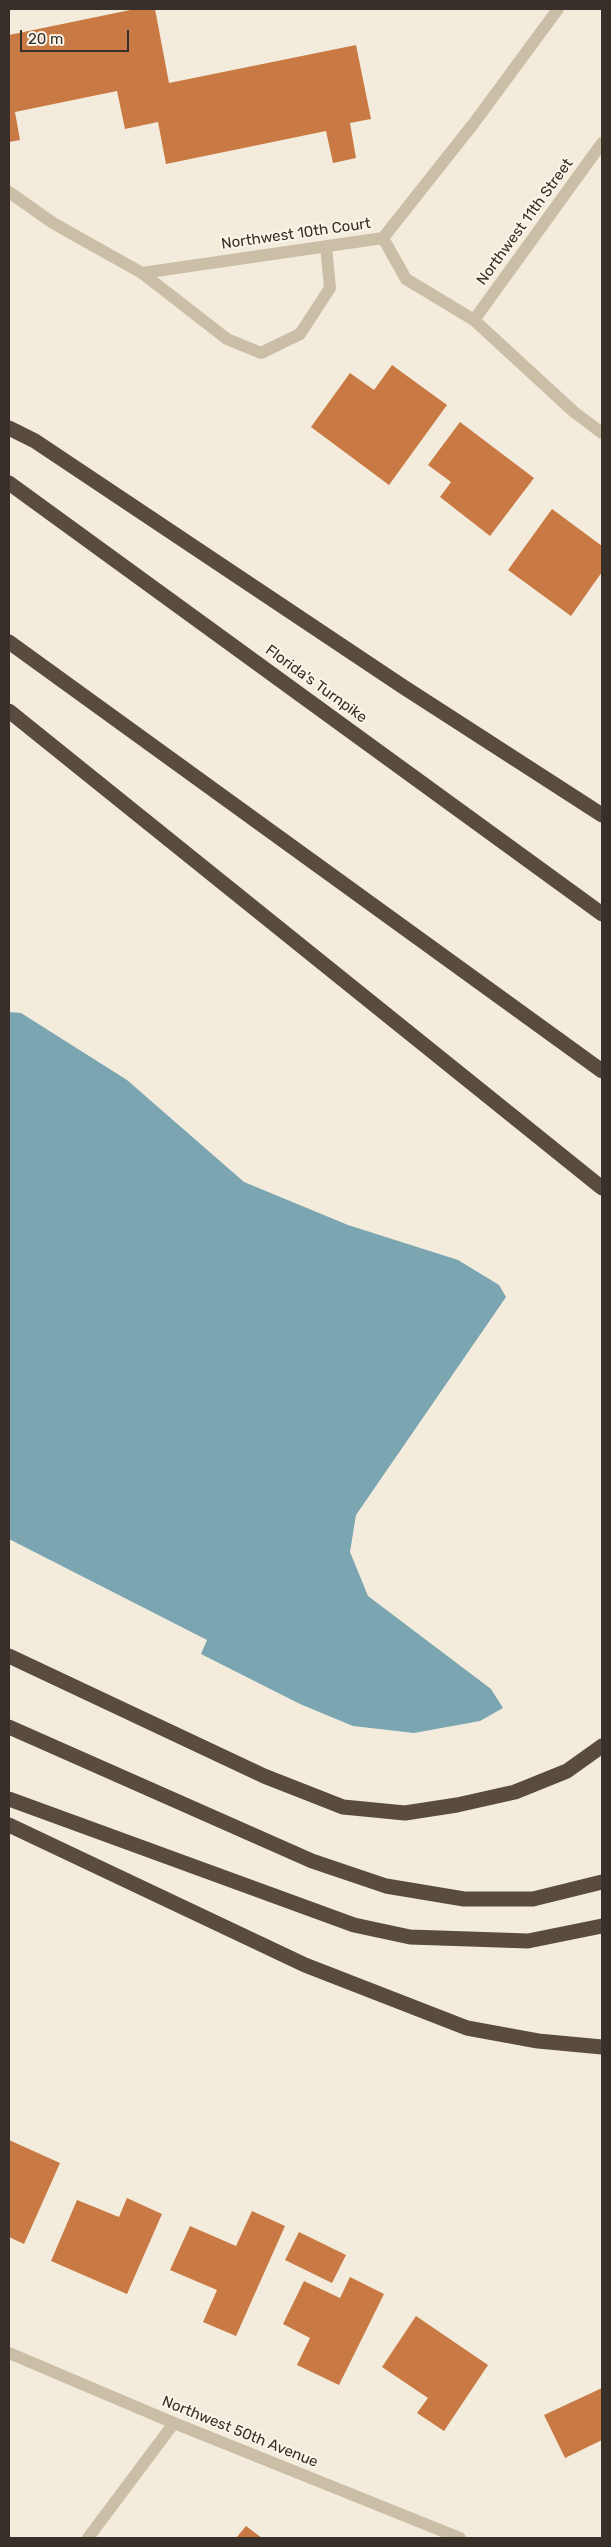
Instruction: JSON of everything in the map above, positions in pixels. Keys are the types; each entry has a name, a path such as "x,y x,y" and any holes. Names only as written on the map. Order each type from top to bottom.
{"highway":[{"path":"9,428 35,441 402,686 602,815"},
{"name":"Florida's Turnpike","path":"9,483 602,914"},
{"path":"9,642 602,1071"},
{"path":"9,711 602,1188"},
{"path":"9,1656 264,1776 343,1807 405,1813 458,1806 515,1792 558,1774 602,1746"},
{"path":"9,1727 312,1860 386,1886 464,1899 533,1899 602,1882"},
{"path":"9,1799 354,1925 410,1937 528,1941 602,1926"},
{"path":"9,1825 305,1965 467,2028 538,2041 602,2047"}],"street":[{"name":"Northwest 10th Court","path":"142,273 383,238 474,123 558,9"},
{"name":"Northwest 11th Street","path":"474,320 602,143"},
{"path":"9,192 53,223 142,273 227,339 261,353 300,334 330,288 326,246"},
{"path":"383,238 406,279 474,320 574,412 602,433"},
{"name":"Northwest 50th Avenue","path":"9,2353 174,2423 460,2538"},
{"path":"88,2538 174,2423"}],"water":[{"path":"9,1012 21,1013 127,1080 244,1182 348,1225 458,1260 499,1285 506,1297 356,1515 350,1552 368,1596 491,1689 503,1708 480,1721 414,1733 353,1726 300,1704 201,1654 207,1640 9,1539"}],"building":[{"path":"135,9 155,9 169,83 356,45 371,119 350,123 356,158 333,163 326,131 166,164 158,122 125,129 117,91 15,112 20,140 9,142 9,35"},
{"path":"392,365 447,405 389,485 311,427 350,373 374,390"},
{"path":"460,422 534,478 490,536 440,497 451,482 428,465"},
{"path":"552,509 602,546 602,572 571,616 508,570"},
{"path":"9,2140 60,2163 24,2244 9,2237"},
{"path":"127,2198 162,2214 127,2294 51,2261 77,2200 119,2217"},
{"path":"252,2211 285,2226 236,2336 203,2322 217,2290 170,2270 190,2226 236,2246"},
{"path":"299,2232 346,2255 332,2283 285,2260"},
{"path":"350,2277 384,2294 339,2385 297,2365 310,2338 283,2324 304,2281 340,2298"},
{"path":"416,2316 488,2365 444,2431 417,2413 428,2398 382,2367"},
{"path":"602,2388 602,2440 565,2458 544,2415"},
{"path":"246,2526 262,2538 236,2538"}]}
